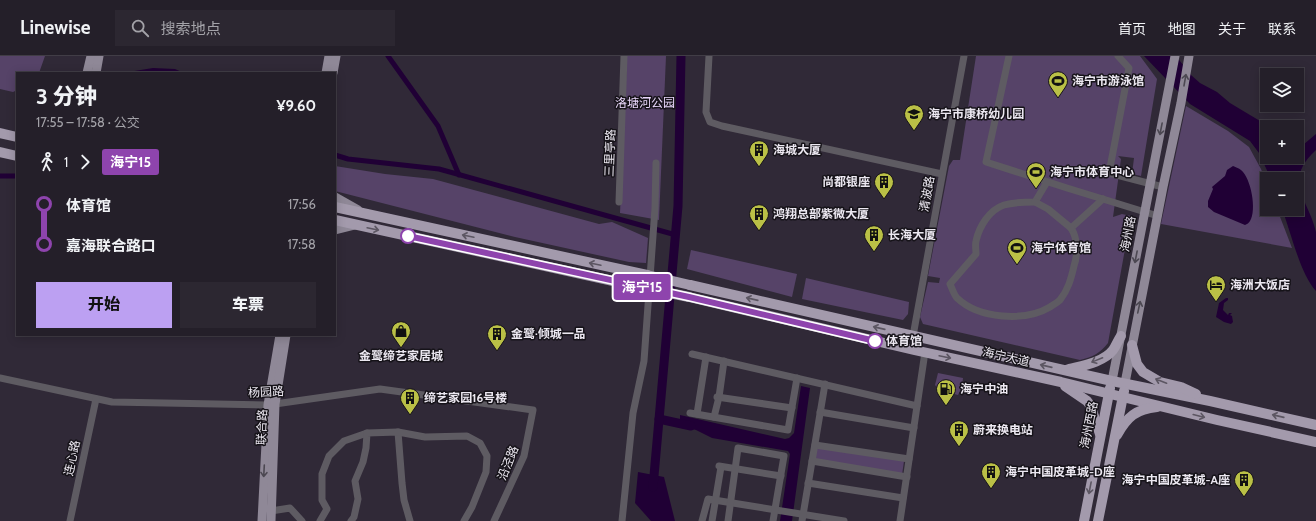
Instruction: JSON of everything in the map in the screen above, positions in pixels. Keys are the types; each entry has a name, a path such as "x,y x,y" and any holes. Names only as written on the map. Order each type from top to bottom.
{"highway":[{"path":"0,133 16,137"},
{"path":"0,152 16,156"},
{"name":"海宁大道","path":"336,206 647,275 1112,381 1316,425"},
{"name":"海宁大道","path":"336,220 689,297 1316,442"},
{"path":"1064,370 1082,366 1104,357 1112,351 1121,336"},
{"path":"1132,345 1137,364 1143,372 1160,382 1181,387 1210,401"},
{"name":"海州西路","path":"1084,521 1108,394 1112,381"},
{"path":"1061,382 1087,401 1090,405 1101,436"},
{"path":"1098,521 1125,383"},
{"path":"1114,440 1121,427 1133,414 1150,407 1161,406"}],"main road":[{"path":"87,72 91,56"},
{"path":"96,72 100,56"},
{"path":"326,72 329,56"},
{"path":"333,72 336,56"},
{"name":"海州路","path":"1112,381 1175,56"},
{"path":"1125,383 1189,56"},
{"path":"336,198 360,212"},
{"path":"336,230 355,225"},
{"path":"262,521 272,405 280,336"},
{"name":"联合路","path":"270,521 272,405 286,336"}],"street":[{"name":"三里亭路","path":"619,202 624,56"},
{"path":"709,56 706,112 710,122 722,126 942,174"},
{"name":"清波路","path":"913,336 964,56"},
{"path":"1009,56 986,162 1158,216"},
{"path":"1118,56 1129,68 1109,173 1163,187"},
{"path":"622,521 633,413 644,361 653,240 656,163"},
{"path":"1035,202 1046,182"},
{"path":"1071,228 1103,199"},
{"path":"1017,202 1035,202 1048,209 1076,234 1077,257 1069,285 1059,301 1040,312 1002,316 970,307 956,297 950,284 976,254 976,242 980,228 991,212 1002,205 1017,202"},
{"path":"900,521 925,352"},
{"path":"692,354 917,406"},
{"path":"706,357 693,413 788,430 797,378"},
{"path":"714,417 724,361"},
{"name":"杨园路","path":"0,378 112,402 272,405 380,389 534,410"},
{"path":"801,516 825,384"},
{"path":"718,397 792,408"},
{"name":"连心路","path":"70,521 96,399"},
{"name":"沿泾路","path":"494,521 524,456 534,410"},
{"path":"820,412 914,428"},
{"path":"398,432 404,500 410,521"},
{"path":"320,521 327,509 322,500 322,474 328,456 344,441 367,433 398,432 425,437 467,436 480,443 487,456 486,472 472,507 464,521"},
{"path":"353,520 358,499 355,481 363,462 367,433"},
{"path":"815,445 909,459"},
{"path":"728,521 738,448 784,456 773,521"},
{"path":"812,461 907,477"},
{"path":"712,521 720,466 781,476"},
{"path":"808,483 903,498"},
{"path":"702,521 708,500 775,510 801,516 844,521"},
{"path":"271,511 290,508 302,521"}],"green space":[{"path":"0,56 45,56 39,72 16,72 16,90 13,92 0,89"},
{"name":"洛塘河公园","path":"627,56 666,56 659,220 620,213"},
{"name":"海宁市体育中心","path":"976,56 1140,56 1157,79 1141,176 1132,174 1134,158 1118,156 1121,159 1113,217 1122,214 1131,216 1108,343 1099,352 1089,357 1080,360 923,324 920,317 928,282 939,283 940,278 928,276 949,166 953,160 960,160"},
{"path":"1186,106 1228,131 1249,147 1262,172 1260,172 1260,216 1280,216 1292,248 1161,224"},
{"path":"336,166 385,174 433,179 599,224 612,222 648,238 646,263 629,262 515,237 336,191"},
{"path":"691,250 797,274 792,297 687,269"},
{"path":"806,278 909,302 908,314 903,320 802,299"},
{"path":"938,373 963,378 962,387 958,395 939,390 935,385"},
{"path":"817,447 904,461 902,475 814,460"}],"shaded area":[{"path":"1144,56 1176,56 1191,75 1200,83 1217,92 1230,103 1260,121 1260,155 1250,141 1190,104"},
{"path":"153,68 175,69 182,72 128,72"},
{"path":"1316,134 1316,150 1306,161 1301,172 1268,172 1264,164 1304,164 1304,144"},
{"path":"1233,166 1240,169 1245,174 1252,194 1252,216 1250,222 1245,225 1214,212 1208,207 1208,201 1213,189 1212,187 1225,176 1227,170"},
{"path":"1304,200 1316,232 1316,291 1310,284 1296,252 1284,216 1304,216"},
{"path":"1228,298 1228,300 1224,303 1223,310 1228,315 1229,313 1232,313 1230,315 1232,316 1233,322 1231,324 1216,317 1219,303"},
{"path":"801,386 810,388 792,521 780,521 790,454 788,451 712,438 696,430 680,426 680,415 785,439 789,438 794,433"},
{"path":"638,472 664,477 675,521 651,521 635,503"}],"waterway":[{"path":"388,56 438,126 459,175"},
{"path":"653,487 678,206 681,56"},
{"path":"336,155 348,159 439,169 676,235"},
{"path":"0,176 16,176"},
{"path":"659,419 691,426"}],"bus line":[{"name":"海宁15","path":"408,236 689,297 875,341"}],"place":[{"name":"海宁市游泳馆","path":"1058,98"},
{"name":"海宁市康桥幼儿园","path":"914,131"},
{"name":"海城大厦","path":"759,167"},
{"name":"海宁市体育中心","path":"1036,189"},
{"name":"尚都银座","path":"884,199"},
{"name":"鸿翔总部紫微大厦","path":"759,231"},
{"name":"长海大厦","path":"874,252"},
{"name":"海宁体育馆","path":"1017,265"},
{"name":"海洲大饭店","path":"1216,302"},
{"name":"体育馆","path":"875,341"},
{"name":"金鹭缔艺家居城","path":"401,348"},
{"name":"金鹭·倾城一品","path":"497,351"},
{"name":"海宁中油","path":"946,406"},
{"name":"缔艺家园16号楼","path":"410,415"},
{"name":"蔚来换电站","path":"959,447"},
{"name":"海宁中国皮革城-D座","path":"991,489"},
{"name":"海宁中国皮革城-A座","path":"1244,497"}]}
